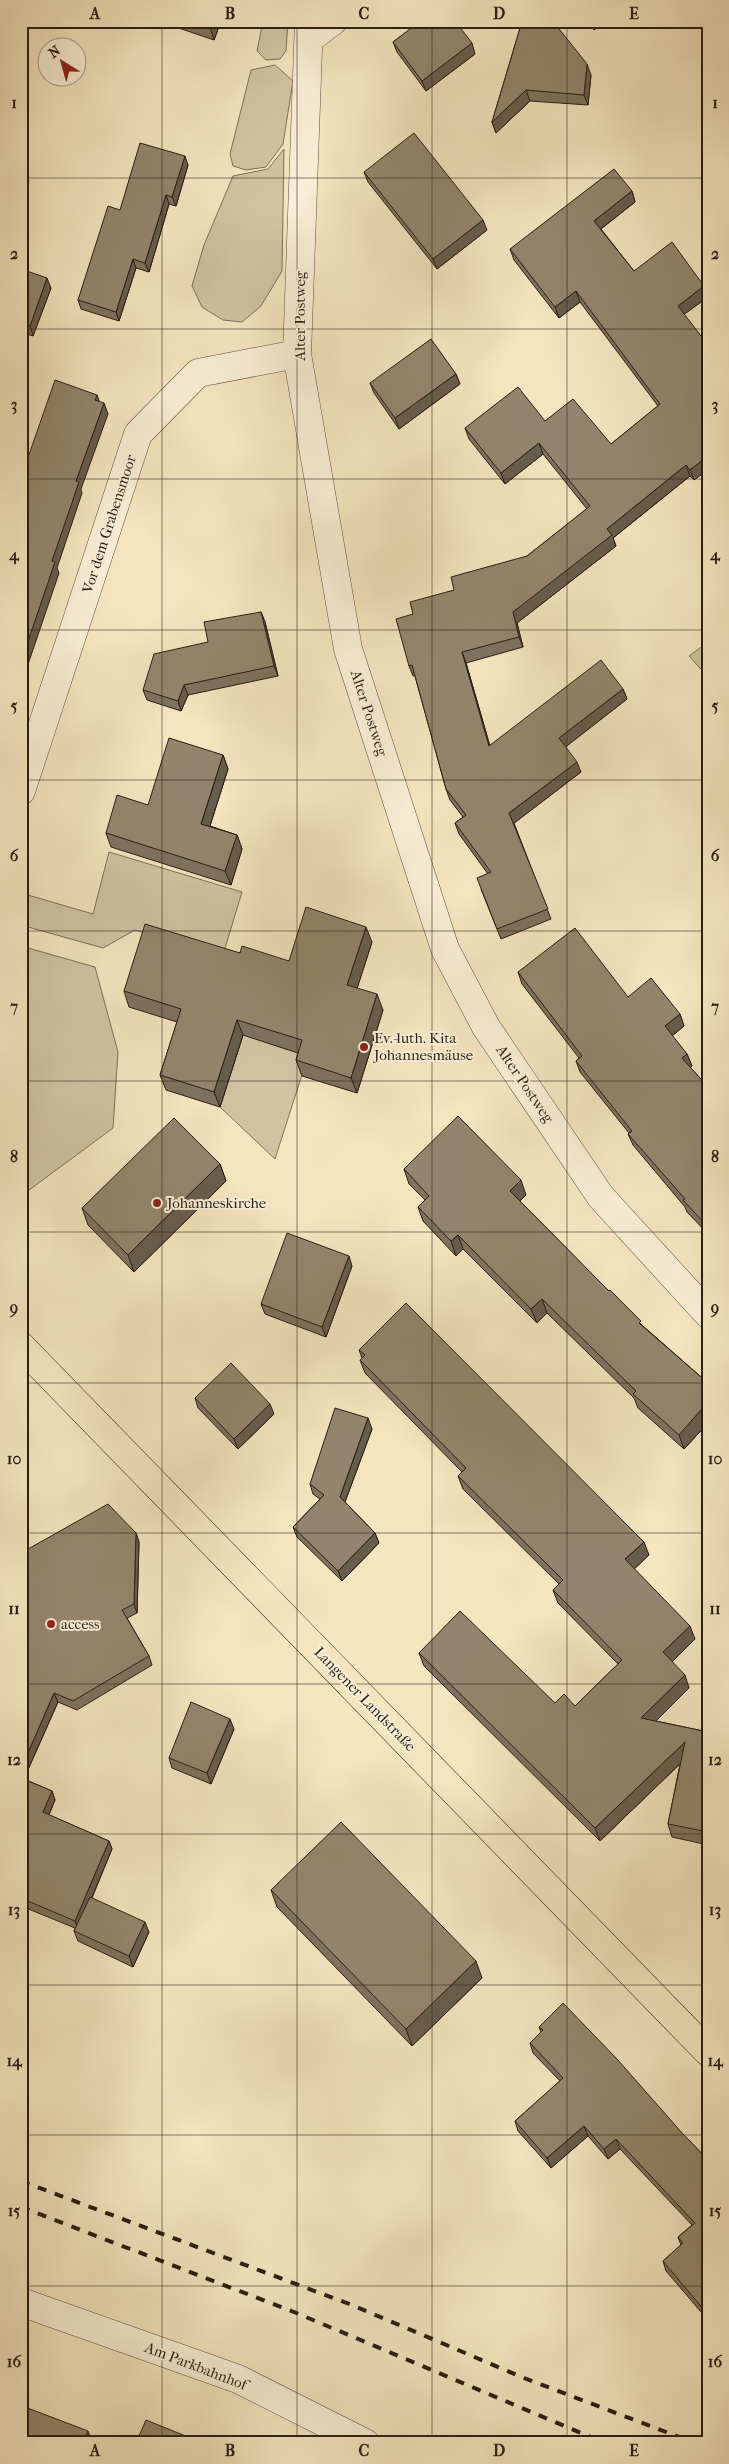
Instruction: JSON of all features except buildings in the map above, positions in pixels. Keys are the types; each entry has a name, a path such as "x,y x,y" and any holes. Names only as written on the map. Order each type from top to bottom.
{"main road":[{"name":"Langener Landstraße","path":"21,1346 708,2052"}],"street":[{"path":"309,30 333,21"},
{"name":"Alter Postweg","path":"309,30 297,354 348,649 445,949 486,1027 601,1197 708,1314"},
{"name":"Vor dem Grabensmoor","path":"21,791 138,434 198,372 297,354"},
{"name":"Am Parkbahnhof","path":"21,2302 238,2380 365,2443"}],"shaded area":[{"path":"263,21 288,21 286,51 280,59 266,60 257,51"},
{"path":"275,65 293,81 283,144 266,167 246,170 233,166 230,154 251,70"},
{"path":"284,149 282,271 261,306 242,322 223,320 202,307 192,286 204,245 233,176 268,169"},
{"path":"708,642 708,677 689,656"},
{"path":"109,852 242,892 223,955 135,930 103,948 21,925 21,893 93,914"},
{"path":"21,946 95,967 118,1052 113,1128 21,1196"},
{"path":"245,1029 256,1039 308,1056 275,1159 220,1107"}],"railway":[{"path":"21,2181 352,2305 524,2378 695,2443"},
{"path":"21,2207 294,2312 605,2443"}],"place":[{"name":"Ev.-luth. Kita Johannesmäuse","path":"364,1047"},
{"name":"Johanneskirche","path":"157,1203"},
{"name":"access","path":"51,1624"}]}
